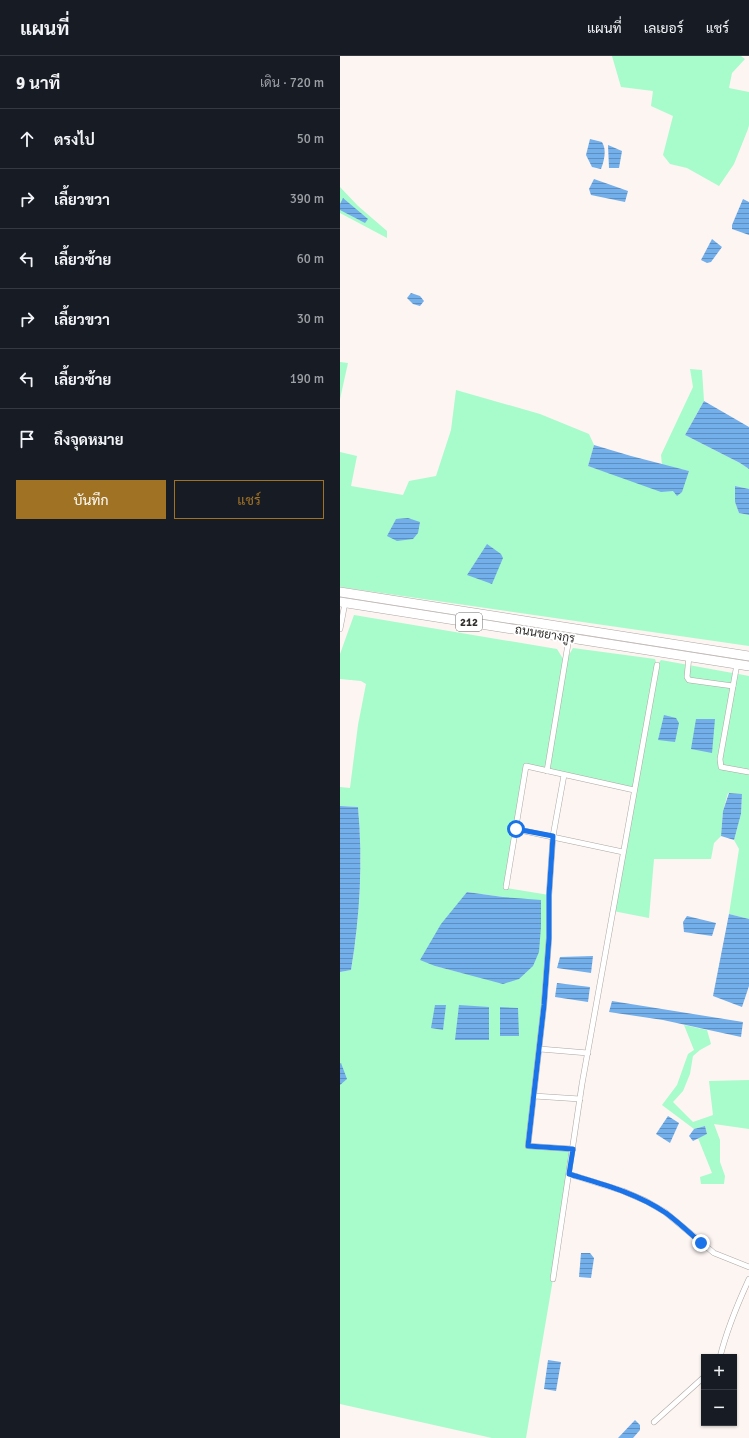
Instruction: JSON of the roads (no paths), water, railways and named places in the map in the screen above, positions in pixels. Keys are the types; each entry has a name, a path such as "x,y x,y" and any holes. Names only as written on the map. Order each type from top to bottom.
{"highway":[{"name":"ถนนชยางกูร","path":"340,592 749,656"},
{"name":"ถนนชยางกูร","path":"342,603 749,666"},
{"path":"598,642 599,632"}],"street":[{"path":"340,628 342,603"},
{"path":"547,771 569,638"},
{"path":"690,656 687,677 689,680 733,686"},
{"path":"737,664 720,760 721,767 749,772"},
{"path":"553,1279 580,1100 657,665"},
{"path":"506,888 526,766 634,790"},
{"path":"564,774 553,836 549,895 549,938 540,1049 528,1146 573,1149"},
{"path":"516,829 623,852"},
{"path":"540,1049 588,1053"},
{"path":"534,1096 580,1100"},
{"path":"569,1174 646,1201 665,1212 714,1253 749,1267"},
{"path":"721,1354 734,1312 749,1279"},
{"path":"654,1422 701,1381"}],"water":[{"path":"590,139 602,142 604,145 604,156 601,169 592,167 586,155"},
{"path":"608,145 622,151 619,168 609,168"},
{"path":"594,179 628,191 625,202 591,195 589,189"},
{"path":"343,198 368,219 365,223 340,210 340,204"},
{"path":"743,199 749,202 749,235 732,229 732,225"},
{"path":"712,239 722,247 711,262 707,263 701,260"},
{"path":"411,293 420,296 424,301 420,306 413,304 407,298"},
{"path":"704,401 749,427 749,469 685,435"},
{"path":"594,445 689,471 682,492 677,496 673,491 661,492 588,466"},
{"path":"735,486 749,489 749,515 739,513 735,502"},
{"path":"408,518 420,522 418,533 413,539 397,541 387,536 396,519"},
{"path":"487,544 501,554 503,558 492,584 467,575"},
{"path":"664,715 676,718 679,723 675,742 658,740"},
{"path":"696,719 715,719 712,753 691,749"},
{"path":"729,793 742,794 741,814 734,840 721,836 723,811"},
{"path":"340,806 358,807 360,827 360,888 357,929 351,970 340,972"},
{"path":"467,892 541,900 539,952 533,966 519,979 503,984 435,966 420,960 441,924"},
{"path":"729,914 749,919 749,986 742,1007 713,996"},
{"path":"687,916 716,923 712,936 684,932 683,922"},
{"path":"593,956 591,973 557,968 560,957"},
{"path":"557,983 590,987 588,1002 555,997"},
{"path":"612,1001 743,1022 741,1037 663,1020 609,1012"},
{"path":"435,1005 446,1005 443,1030 431,1028"},
{"path":"459,1005 489,1007 489,1040 455,1040"},
{"path":"500,1007 518,1008 519,1036 500,1036"},
{"path":"341,1063 347,1079 340,1085 340,1064"},
{"path":"668,1116 679,1123 670,1143 656,1134"},
{"path":"705,1126 707,1134 693,1141 689,1136 694,1129"},
{"path":"581,1253 590,1253 594,1258 591,1278 579,1277"},
{"path":"548,1360 561,1362 556,1391 544,1389"},
{"path":"635,1420 640,1425 640,1430 633,1438 618,1438"}]}
